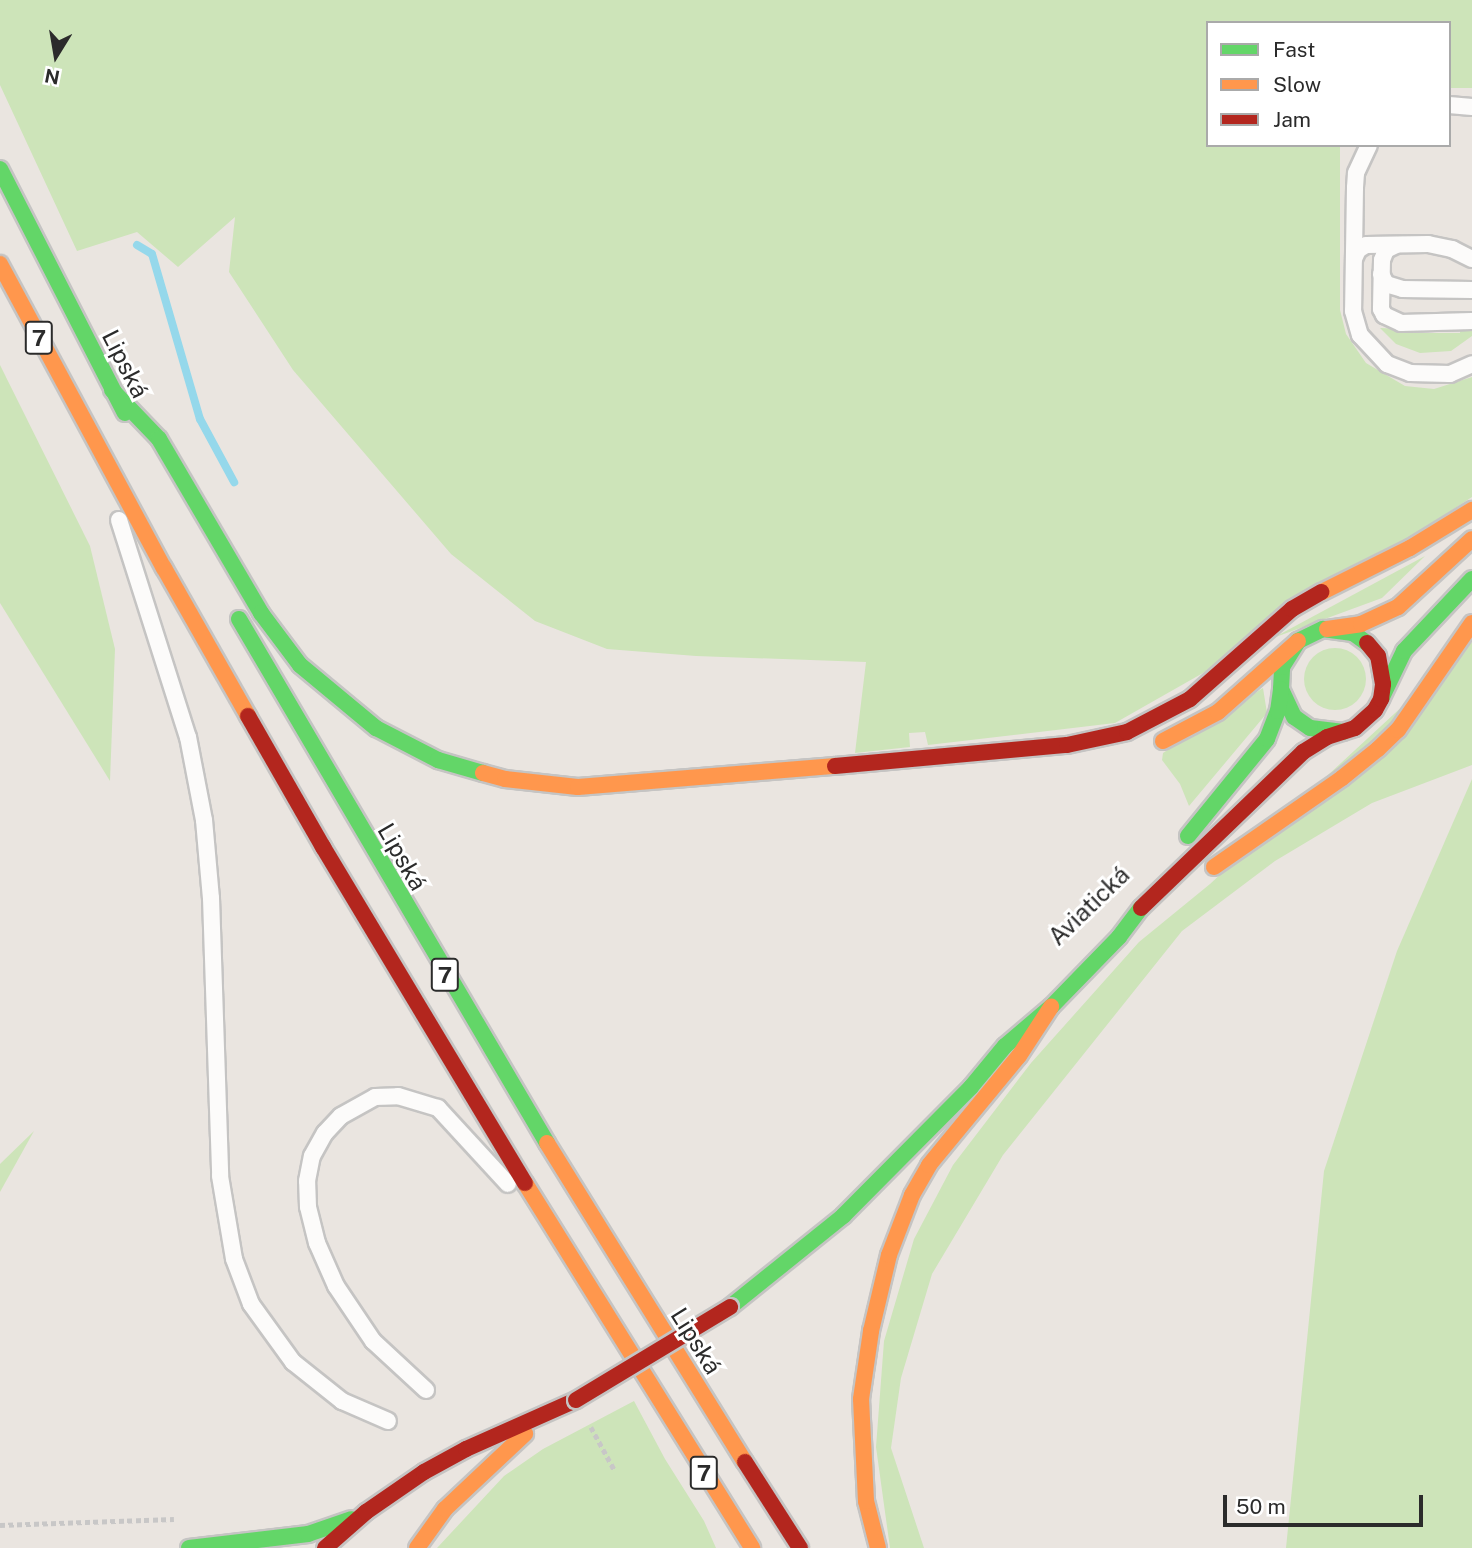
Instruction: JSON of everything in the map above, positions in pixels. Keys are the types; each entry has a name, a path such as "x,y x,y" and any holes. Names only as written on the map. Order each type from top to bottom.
{"main road":[{"name":"Lipská","path":"0,169 111,390 144,449"},
{"name":"7","path":"0,264 79,413 316,835 561,1243 752,1548"},
{"path":"111,390 159,439 261,613 300,665 346,708 427,755 505,779 578,787 1097,741 1149,723 1171,712 1212,682 1292,609 1337,583 1410,548 1472,510"},
{"path":"1142,749 1182,733 1218,712 1298,641 1323,629 1361,624 1385,615 1412,597 1472,539"},
{"path":"412,1500 475,1458 525,1434 730,1307 843,1216 971,1087 1005,1046 1051,1007 1119,937 1148,900 1231,824 1303,752 1327,737 1366,720 1381,699 1404,651 1472,579"},
{"name":"Lipská","path":"229,601 505,1073 800,1548"},
{"name":"Aviatická","path":"1119,937 1197,878 1342,778 1378,749 1398,730 1472,623"},
{"path":"1323,629 1353,633 1366,642 1378,656 1382,669 1381,699"},
{"path":"1298,641 1282,667 1281,689 1294,717 1310,728 1343,732"},
{"name":"Aviatická","path":"1125,903 1174,853 1260,749 1276,720 1281,689"},
{"path":"915,757 1002,766 1062,762"},
{"path":"878,1548 863,1468 861,1399 871,1331 889,1255 912,1195 929,1165 1019,1056 1051,1007"},
{"path":"909,1147 959,1081 1021,1010"},
{"path":"657,1398 701,1498"},
{"path":"325,1548 366,1512 424,1472 466,1449 576,1400"},
{"path":"417,1548 445,1509 525,1434"},
{"path":"189,1548 308,1534 366,1512"}],"lane":[{"path":"1451,105 1472,107"},
{"path":"1368,147 1356,173 1355,323 1366,345 1398,369 1423,375 1450,373 1472,364"},
{"path":"1354,259 1362,246 1396,245 1440,246 1472,259"},
{"path":"1396,245 1383,254 1381,309 1394,321 1472,321"},
{"path":"1381,274 1387,284 1402,289 1472,290"},
{"path":"79,413 133,556 184,724 197,782 211,898 220,1176 234,1259 251,1304 293,1363 342,1401 388,1422"},
{"path":"426,1390 387,1356 359,1322 336,1286 317,1243 308,1208 307,1181 312,1156 333,1123 350,1109 375,1097 398,1096 432,1105 449,1118 561,1243"}],"path":[{"path":"588,1421 614,1469"},
{"path":"0,1525 177,1519"}],"green space":[{"path":"0,0 1472,0 1472,88 1451,88 1451,21 1206,21 1206,147 1340,147 1340,310 1346,334 1366,363 1405,386 1434,389 1472,377 1472,497 1203,673 1115,723 928,745 925,732 909,733 910,747 855,753 866,662 696,656 607,649 535,621 451,554 293,370 229,272 235,217 178,267 137,232 77,251 0,85"},
{"path":"1380,328 1407,329 1408,333 1460,333 1460,328 1472,328 1472,336 1451,351 1420,353 1396,344"},
{"path":"0,365 90,546 115,649 110,781 0,603"},
{"path":"1425,556 1382,598 1273,638"},
{"path":"1472,642 1472,765 1372,803 1275,861 1182,931 1003,1155 932,1274 901,1378 891,1448 924,1548 890,1548 876,1447 884,1341 914,1239 953,1165 1031,1063 1139,942 1210,884"},
{"path":"1335,648 1347,650 1357,657 1364,667 1364,691 1357,701 1347,708 1335,710 1323,708 1313,701 1306,691 1304,679 1306,667 1313,657 1323,650"},
{"path":"1263,688 1267,713 1189,806 1180,784 1162,760 1163,753"},
{"path":"1472,779 1472,1548 1286,1548 1324,1171 1397,951"},
{"path":"34,1131 0,1192 0,1164"},
{"path":"634,1401 665,1459 704,1521 716,1548 437,1548 504,1476 543,1449"}],"waterway":[{"path":"137,245 152,254 200,419 234,482"}],"traffic: fast":[{"path":"0,169 125,413"},
{"path":"112,390 159,439 261,613 300,665 376,728 438,760 483,773"},
{"path":"1382,697 1404,651 1472,579"},
{"path":"239,619 547,1143"},
{"path":"1343,732 1310,728 1294,717 1281,689 1282,667 1298,641 1323,629 1353,633 1367,643"},
{"path":"1188,836 1267,739 1278,711 1281,689"},
{"path":"730,1307 843,1216 971,1087 1005,1046 1051,1007 1119,937 1141,908"},
{"path":"189,1548 308,1534 352,1519"}],"traffic: slow":[{"path":"0,264 164,568 248,716"},
{"path":"1322,592 1410,548 1472,510"},
{"path":"1327,629 1361,624 1398,607 1472,539"},
{"path":"1214,867 1342,778 1378,749 1398,730 1472,623"},
{"path":"1163,741 1218,712 1298,641"},
{"path":"483,773 505,779 578,787 835,766"},
{"path":"878,1548 866,1501 861,1399 871,1331 889,1255 912,1195 929,1165 1019,1056 1051,1007"},
{"path":"547,1143 745,1462"},
{"path":"525,1183 752,1548"},
{"path":"417,1548 445,1509 525,1434"}],"traffic: jam":[{"path":"835,766 1067,745 1127,732 1190,699 1292,609 1322,592"},
{"path":"1141,908 1303,752 1327,737 1355,728 1375,710 1381,699 1383,684 1378,656 1367,643"},
{"path":"248,716 323,847 525,1183"},
{"path":"576,1400 730,1307"},
{"path":"325,1548 366,1512 424,1472 466,1449 576,1400"},
{"path":"745,1462 800,1548"}]}
